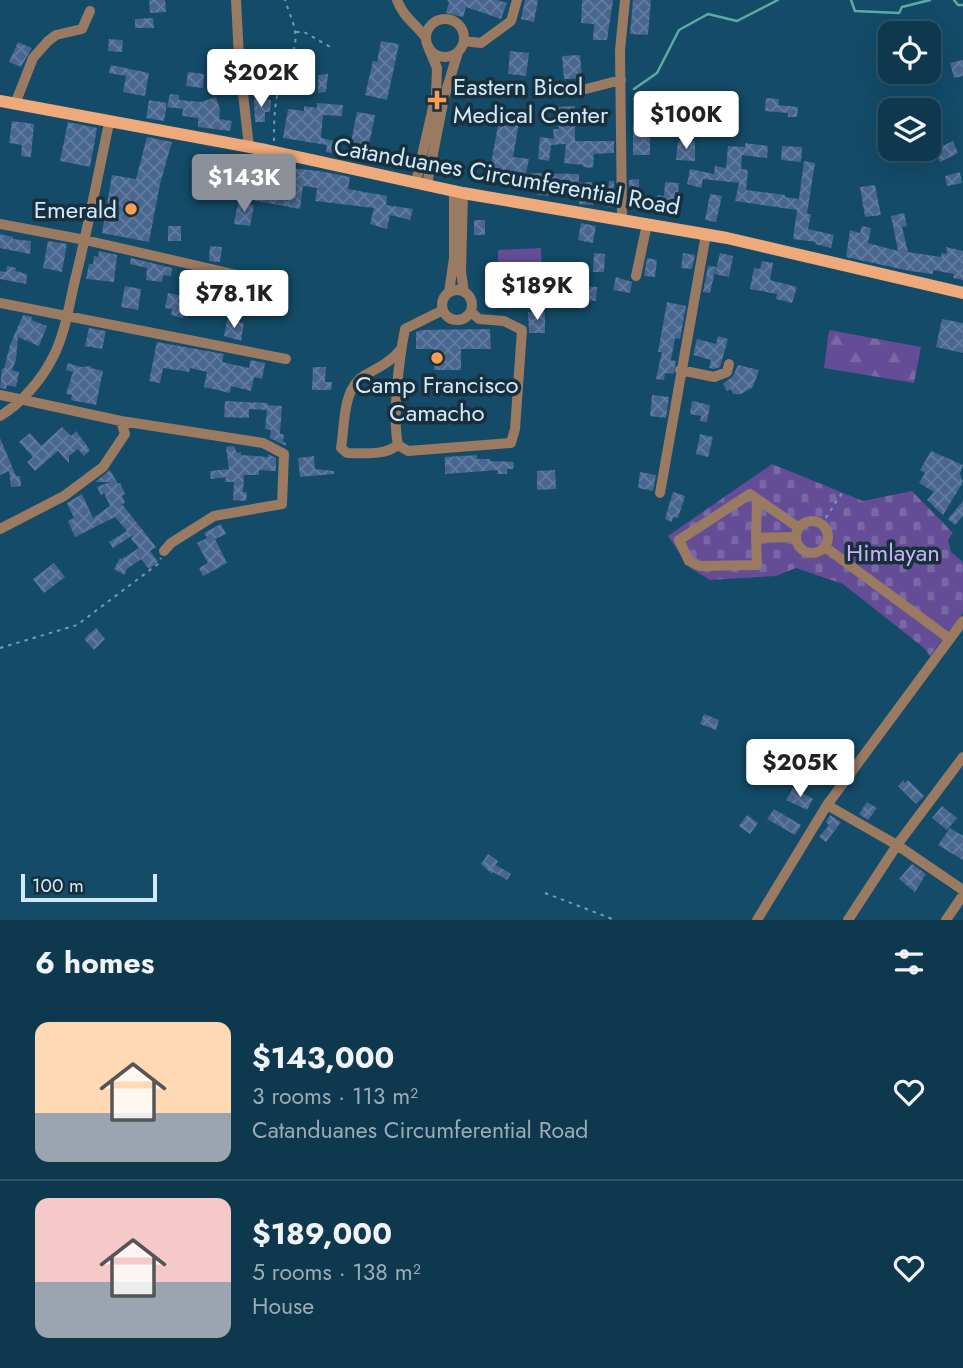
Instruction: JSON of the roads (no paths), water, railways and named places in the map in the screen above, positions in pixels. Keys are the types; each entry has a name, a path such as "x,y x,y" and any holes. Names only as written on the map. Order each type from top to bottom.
{"main road":[{"name":"Catanduanes Circumferential Road","path":"0,101 249,147 458,191 706,234 963,293"}],"street":[{"path":"236,0 239,58 249,147"},
{"path":"397,0 407,19 418,26 425,38 436,68 436,94 421,183"},
{"path":"464,41 481,43 511,21 517,0"},
{"path":"622,220 621,29 625,0"},
{"path":"15,104 33,58 56,35 82,29 90,11"},
{"path":"421,183 464,35 458,24 447,19 435,22 425,38"},
{"path":"429,50 440,57 453,56 458,52"},
{"path":"570,93 621,80"},
{"path":"0,416 22,398 45,372 55,354 85,240 108,123"},
{"path":"458,191 464,292"},
{"path":"449,292 458,191"},
{"path":"636,276 647,223"},
{"path":"0,224 85,240 246,277"},
{"path":"660,493 706,234"},
{"path":"398,446 408,451 511,443 515,429 522,330 505,321 479,319 471,312 471,299 464,292 449,292 444,297 443,310"},
{"path":"0,303 286,359"},
{"path":"443,310 453,319 460,320 471,312"},
{"path":"398,446 395,430 405,329 443,310"},
{"path":"398,446 392,450 373,453 347,453 341,448 351,388 358,380 396,357 401,349"},
{"path":"680,370 714,377 727,372 729,364"},
{"path":"0,395 121,421 263,443 284,454 282,503 214,516 171,543 164,551"},
{"path":"0,529 64,496 103,467 125,434 121,421"},
{"path":"756,538 797,533 808,522 821,525 828,536 825,547 817,552 807,552 799,547 797,533 757,499 750,494 679,540 689,561 700,566 757,565 756,538 757,499"},
{"path":"825,547 950,639"},
{"path":"757,920 827,805 963,621"},
{"path":"848,920 897,845 963,758"},
{"path":"827,805 897,845 963,892 946,920"}],"waterway":[{"path":"634,89 657,73 679,30 708,14 737,21 778,0"},
{"path":"851,0 855,11 899,13 902,7 930,0"},
{"path":"954,0 958,5 963,5"}],"place":[{"name":"Eastern Bicol Medical Center","path":"437,100"},
{"name":"Emerald","path":"131,209"},
{"name":"Camp Francisco Camacho","path":"437,358"}],"park label":[{"name":"Himlayan","path":"893,552"}]}
